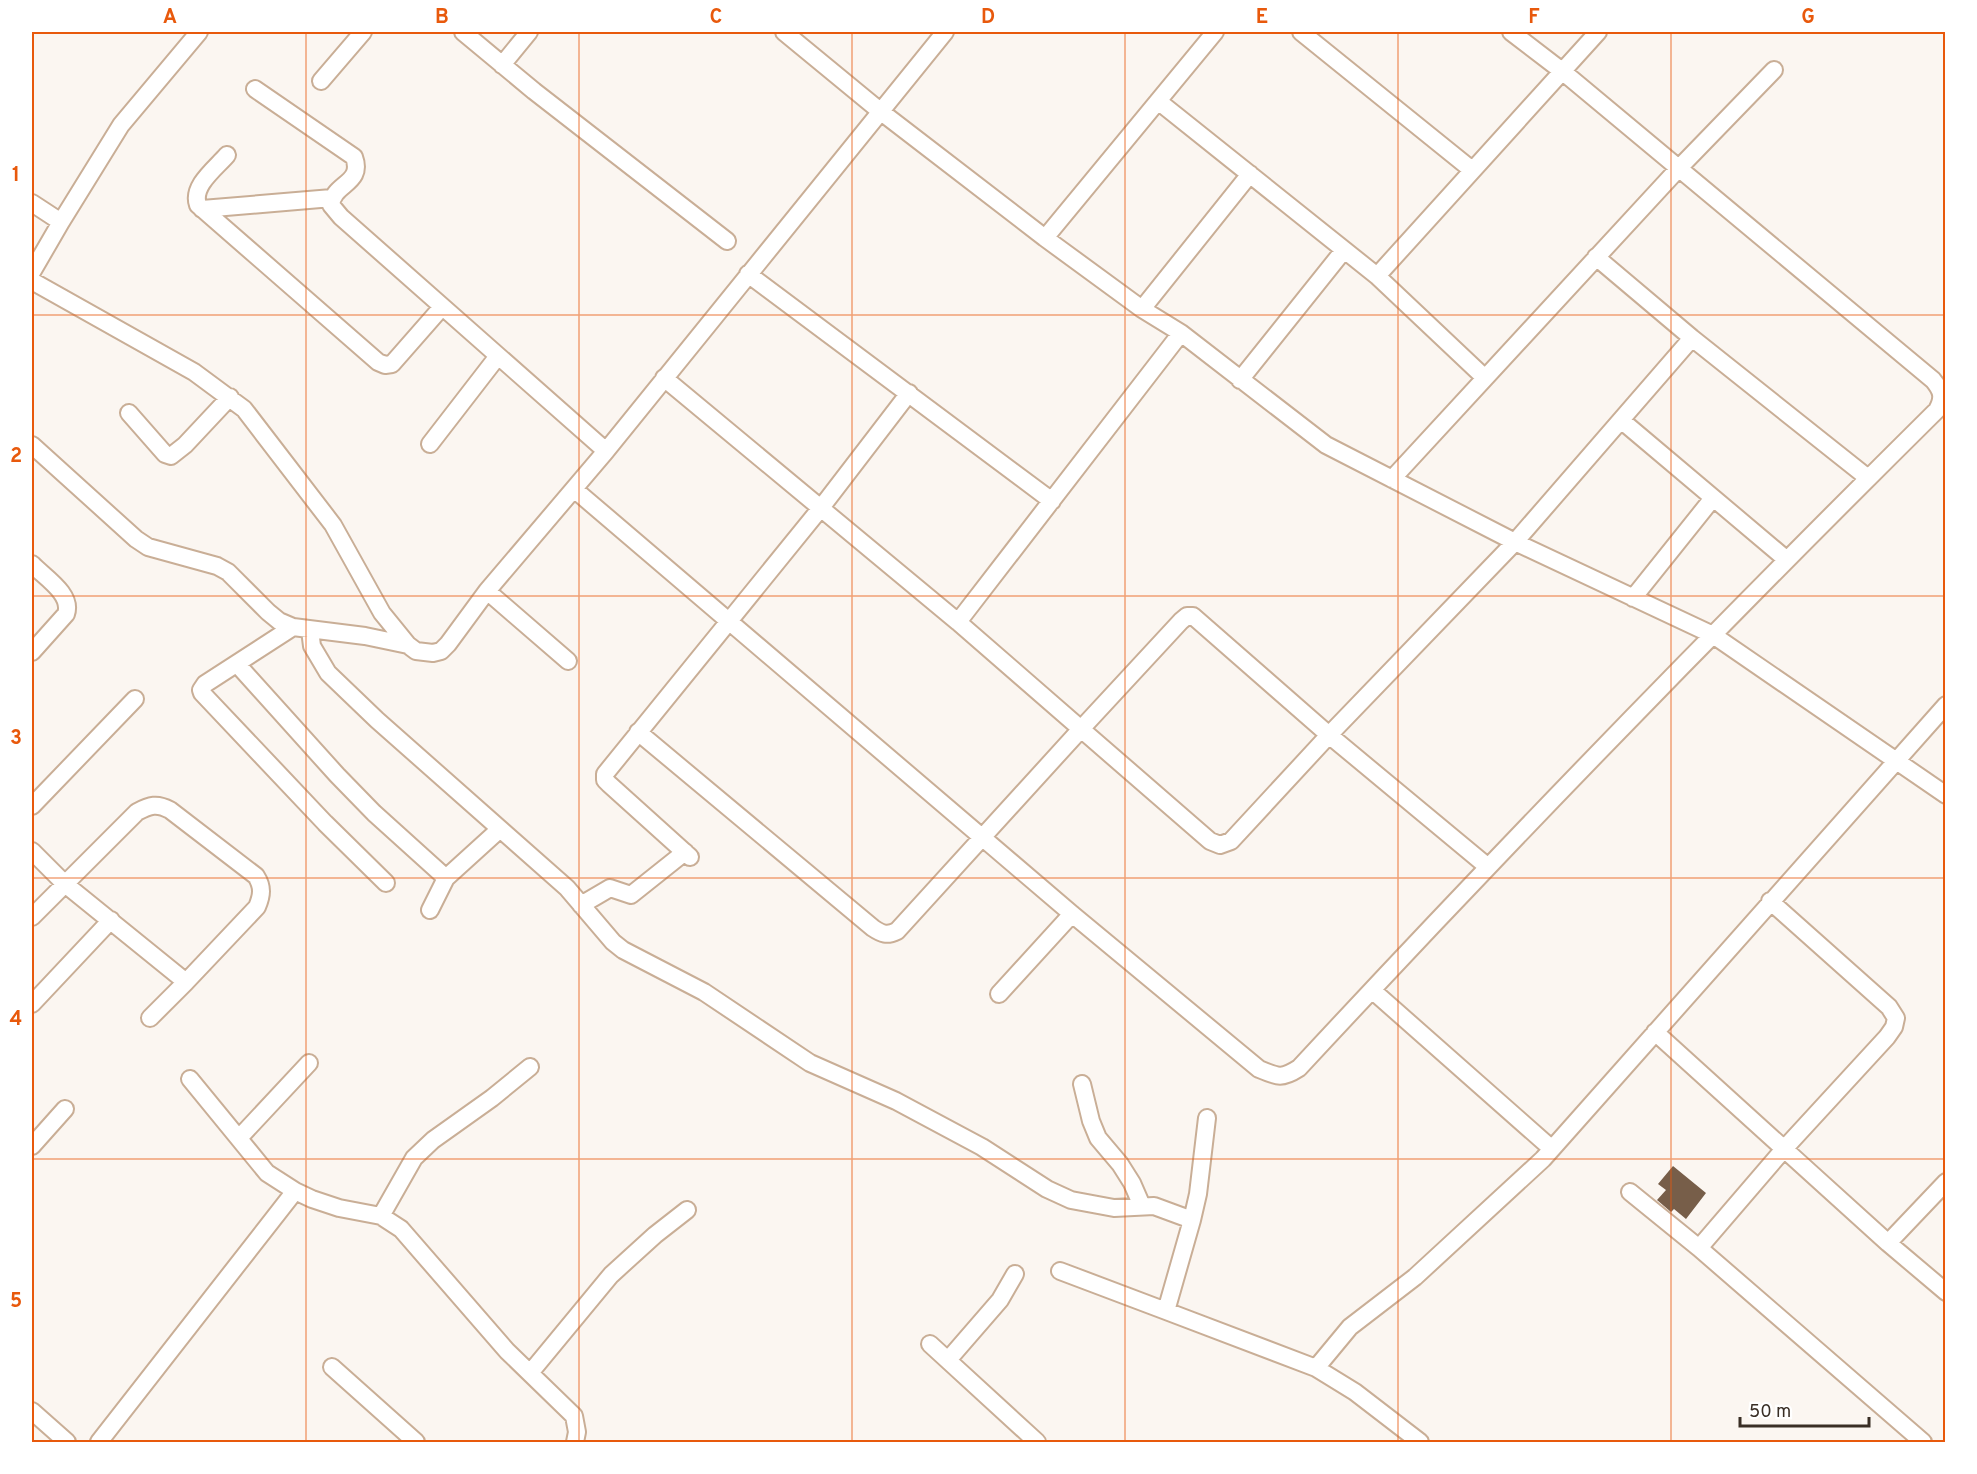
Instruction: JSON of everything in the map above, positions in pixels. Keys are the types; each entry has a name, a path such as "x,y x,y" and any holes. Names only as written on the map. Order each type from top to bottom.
{"street":[{"path":"32,272 120,124 199,32"},
{"path":"321,81 363,32"},
{"path":"463,32 727,241"},
{"path":"502,64 529,32"},
{"path":"784,32 880,111 1045,238 1142,309 1181,333 1326,445 1515,542 1713,635 1946,795"},
{"path":"32,281 194,372 230,398 252,418 333,525 382,614 408,645 416,651 427,653 441,651 487,591 606,451 945,32"},
{"path":"1045,238 1215,32"},
{"path":"1301,32 1472,170"},
{"path":"574,489 1072,914 1259,1069 1275,1076 1286,1077 1299,1068 1488,867 1936,410 1942,401 1941,390 1934,380 1562,71 1511,32"},
{"path":"1377,276 1598,32"},
{"path":"1392,479 1678,168 1774,70"},
{"path":"255,89 354,157 357,165 356,172 332,198 331,205 340,217 606,451"},
{"path":"1158,101 1377,276 1485,378"},
{"path":"227,155 200,186 196,200 202,209 369,354 385,365 392,364 442,307"},
{"path":"1142,309 1250,174"},
{"path":"202,209 332,198"},
{"path":"32,203 61,222"},
{"path":"1240,380 1344,250"},
{"path":"1596,257 1692,338 1868,478"},
{"path":"748,274 1052,501"},
{"path":"958,622 1181,333"},
{"path":"664,378 958,622 1210,841 1220,845 1231,841 1329,735 1515,542 1692,338"},
{"path":"430,444 498,356"},
{"path":"581,905 610,888 631,895 688,855 605,780 608,767 820,509 909,393"},
{"path":"129,413 165,454 171,456 180,451 230,398"},
{"path":"1621,420 1787,560"},
{"path":"32,445 136,539 157,550 217,566 228,572 279,621 292,627 365,636 408,645"},
{"path":"1633,598 1713,498"},
{"path":"32,564 62,593 67,600 68,608 66,614 32,652"},
{"path":"487,591 568,661"},
{"path":"638,732 855,913 882,934 890,934 897,931 1180,621 1187,616 1192,616 1329,735 1488,867"},
{"path":"292,627 205,684 201,690 202,693 325,824 386,883"},
{"path":"310,630 312,646 328,673 377,720 567,888 613,942 623,950 704,992 810,1063 896,1101 982,1147 1047,1189 1071,1200 1113,1208 1154,1206 1192,1220"},
{"path":"237,664 336,775 446,878"},
{"path":"32,806 135,699"},
{"path":"1316,1368 1350,1327 1415,1277 1552,1149 1946,705"},
{"path":"32,917 137,812 159,804 256,876 261,884 262,895 257,907 150,1018"},
{"path":"430,910 446,878 500,829"},
{"path":"32,851 65,884 186,982"},
{"path":"1699,1248 1784,1149 1887,1037 1894,1027 1896,1018 1889,1007 1770,902"},
{"path":"999,994 1072,914"},
{"path":"32,1004 111,920"},
{"path":"1372,990 1552,1149"},
{"path":"1654,1032 1888,1243 1946,1292"},
{"path":"239,1138 309,1063"},
{"path":"381,1216 414,1158 433,1140 492,1098 530,1066"},
{"path":"190,1079 267,1173 295,1191 339,1209 381,1216 401,1229 507,1352 574,1416 577,1431 575,1443"},
{"path":"1082,1084 1091,1121 1098,1138 1120,1164 1132,1183 1142,1206"},
{"path":"32,1146 65,1109"},
{"path":"1166,1311 1198,1194 1207,1118"},
{"path":"1888,1243 1946,1182"},
{"path":"99,1443 295,1191"},
{"path":"1630,1192 1699,1248 1923,1443"},
{"path":"530,1373 611,1275 687,1210"},
{"path":"1060,1271 1316,1368 1355,1392 1420,1443"},
{"path":"948,1360 1000,1300 1015,1274"},
{"path":"930,1344 1037,1443"},
{"path":"332,1367 416,1443"},
{"path":"32,1411 67,1443"}],"building":[{"path":"1673,1166 1706,1193 1686,1219 1674,1209 1671,1212 1657,1200 1666,1190 1658,1184"}]}
